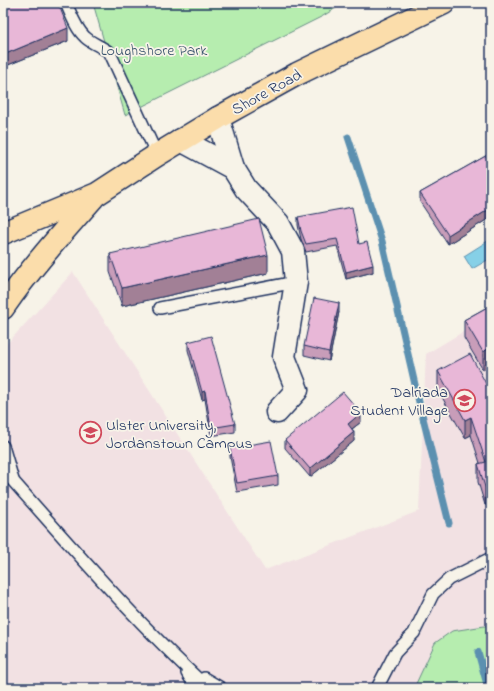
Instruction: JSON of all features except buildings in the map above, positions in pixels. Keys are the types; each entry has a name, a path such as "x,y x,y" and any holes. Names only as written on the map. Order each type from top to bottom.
{"highway":[{"name":"Shore Road","path":"3,233 97,194 181,140 297,74 444,3"},
{"name":"Shore Road","path":"3,308 18,286 49,248 97,194"}],"street":[{"path":"218,118 233,168 246,189 278,223 293,251 296,282 284,357 297,390 277,412"},
{"path":"181,140 233,168"}],"lane":[{"path":"3,6 10,3"},
{"path":"66,3 79,30 85,38 104,47 110,53 157,155"},
{"path":"160,308 296,282"},
{"path":"3,446 13,481"},
{"path":"3,472 13,481 96,576 182,664 208,688"},
{"path":"377,688 395,653 414,633 433,594 449,579 491,558"},
{"path":"182,664 196,688"},
{"path":"182,664 201,688"},
{"path":"182,664 220,688"}],"shaded area":[{"name":"Ulster University, Jordanstown Campus","path":"73,272 265,570 419,511 426,354 491,315 491,688 4,688 3,348"}],"green space":[{"name":"Loughshore Park","path":"93,3 344,3 323,16 125,115"},
{"path":"491,625 491,688 414,688 435,643 452,631"}],"water":[{"path":"491,239 491,258 472,269 464,256"}],"waterway":[{"path":"348,137 382,241 419,402 449,523"},
{"path":"478,652 488,688"}],"place":[{"name":"Dalriada Student Village","path":"464,400"},
{"name":"Ulster University, Jordanstown Campus","path":"90,433"}]}
